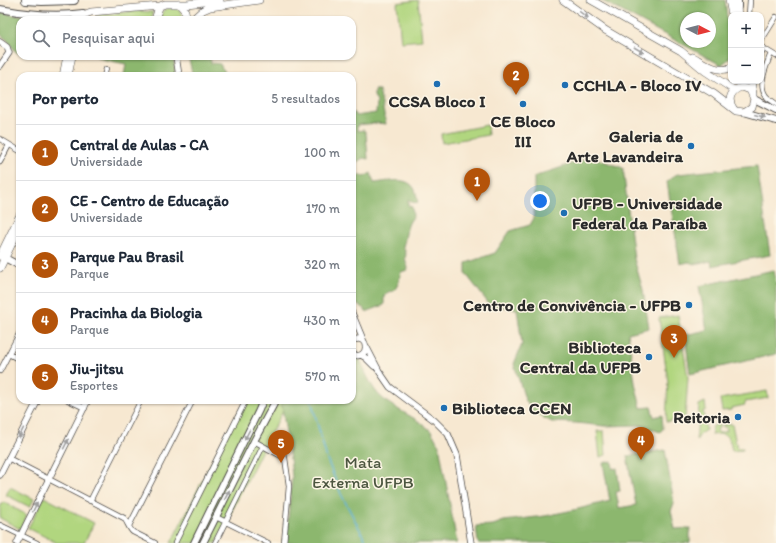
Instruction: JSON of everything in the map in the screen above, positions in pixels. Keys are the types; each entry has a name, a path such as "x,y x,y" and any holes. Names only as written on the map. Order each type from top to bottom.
{"highway":[{"path":"26,0 74,0"}],"main road":[{"path":"0,9 21,13 62,14 160,6 169,3 179,4 220,0"},
{"path":"196,16 203,10 210,7 259,0"},
{"path":"563,0 606,30 714,94 736,111 776,121"},
{"path":"592,0 681,51 718,69 725,70 728,68"},
{"path":"729,0 731,12"},
{"path":"179,4 185,11 186,16"},
{"path":"156,16 160,6"},
{"path":"81,16 91,12"},
{"path":"62,14 66,16"},
{"path":"681,51 705,71 737,86 746,88 754,96 776,110"},
{"path":"64,72 66,60"},
{"path":"69,72 71,60"},
{"path":"744,112 752,107 754,96 752,84"},
{"path":"733,108 730,97 737,86"},
{"path":"0,268 1,256 16,224"},
{"path":"1,256 16,233"},
{"path":"1,256 16,264"},
{"path":"194,543 261,404"},
{"path":"203,543 274,404"}],"street":[{"path":"749,12 750,0"},
{"path":"764,36 776,17"},
{"path":"0,42 7,47 9,53 0,66"},
{"path":"764,49 776,56"},
{"path":"771,53 763,75 763,88 766,95 776,104"},
{"path":"177,60 179,72"},
{"path":"178,66 179,60"},
{"path":"0,139 16,149"},
{"path":"0,162 9,145"},
{"path":"356,322 356,335"},
{"path":"356,322 365,344 379,371 390,387 434,420 448,434 457,455 471,543"},
{"path":"356,340 360,339 365,344 365,350 361,355 356,356"},
{"path":"1,368 16,340"},
{"path":"9,354 16,358"},
{"path":"361,355 379,371"},
{"path":"0,475 2,466 8,458 36,404"},
{"path":"76,404 84,408"},
{"path":"17,543 86,404"},
{"path":"90,501 139,404"},
{"path":"129,526 191,404"},
{"path":"175,543 244,404"},
{"path":"254,441 285,458 289,486 284,543"},
{"path":"216,543 263,446"},
{"path":"8,458 124,518 130,530 156,543"},
{"path":"227,475 235,479"},
{"path":"216,517 267,543"},
{"path":"0,525 37,543"}],"green space":[{"path":"418,0 422,40 401,42 397,3"},
{"path":"601,0 725,0 728,26 728,60 721,65 690,48 716,48 716,12 680,12 680,43"},
{"path":"172,7 177,9 180,11 182,16 161,16 163,11"},
{"path":"135,11 153,12 152,16 98,16"},
{"path":"0,12 13,15 40,16 16,16 16,52 7,40 0,34"},
{"path":"107,60 174,60 175,72 125,72 126,64"},
{"path":"189,60 211,60 211,63 220,64 225,71 225,72 192,72"},
{"path":"374,90 379,90 386,124 377,123 357,125 357,131 364,130 366,134 368,159 363,158 357,162 356,116 376,113 377,102 374,96"},
{"path":"487,125 488,135 442,143 441,134"},
{"path":"591,157 623,168 634,259 643,290 649,328 628,333 635,383 641,408 651,407 654,417 662,415 663,429 660,432 640,425 604,426 552,422 532,412 525,399 514,364 522,344 517,309 503,307 492,308 466,274 466,263 495,253 510,231 530,225 534,218 534,177"},
{"path":"757,166 770,255 712,266 711,261 694,264 689,262 680,264 667,182 673,176 678,174"},
{"path":"371,173 374,183 397,180 407,182 412,185 415,190 418,203 412,202 408,199 408,205 412,207 413,217 407,227 403,246 408,268 407,270 401,272 398,284 394,291 388,292 384,296 384,305 366,312 361,306 356,304 356,177 360,175 364,177"},
{"path":"774,270 776,282 776,354 690,374 685,335 707,330 699,286"},
{"path":"678,315 688,378 685,418 666,422 668,382 659,318"},
{"name":"Mata Externa UFPB","path":"356,348 370,382 378,394 384,400 431,431 439,445 457,543 286,543 292,477 282,404 356,404"},
{"path":"767,391 768,398 745,402 745,405 731,408 731,410 722,411 720,399"},
{"path":"705,402 706,410 703,411 706,430 701,433 696,441 699,405"},
{"path":"244,404 282,404 283,411 216,543 171,543 216,453"},
{"path":"720,424 717,431 719,433 727,431 726,427 723,427 723,424 732,424 737,448 743,448 743,450 732,451 730,441 726,436 721,434 711,435 713,426"},
{"path":"597,431 604,431 606,455 600,457"},
{"path":"665,450 674,503 671,511 675,529 690,528 690,543 478,543 476,526 493,525 504,521 545,516 610,501 603,463 612,461 613,469 617,468 620,491 616,492 619,508 636,505 627,456"},
{"path":"10,487 34,499 30,507 6,495"},
{"path":"44,497 94,523 84,543 57,543 28,528"},
{"path":"3,502 27,515 20,529 0,518 0,507"}],"waterway":[{"path":"312,404 327,459 341,494 367,543"}],"place":[{"name":"CCSA Bloco I","path":"437,84"},
{"name":"CCHLA - Bloco IV","path":"565,85"},
{"name":"CE - Centro de Educação","path":"516,95"},
{"name":"CE Bloco III","path":"523,104"},
{"name":"Galeria de Arte Lavandeira","path":"691,146"},
{"name":"Central de Aulas - CA","path":"477,201"},
{"name":"UFPB - Universidade Federal da Paraíba","path":"564,213"},
{"name":"Centro de Convivência - UFPB","path":"689,305"},
{"name":"Biblioteca Central da UFPB","path":"649,357"},
{"name":"Parque Pau Brasil","path":"674,358"},
{"name":"Biblioteca CCEN","path":"444,408"},
{"name":"Reitoria","path":"738,417"},
{"name":"Pracinha da Biologia","path":"641,460"},
{"name":"Jiu-jitsu","path":"281,463"}]}
